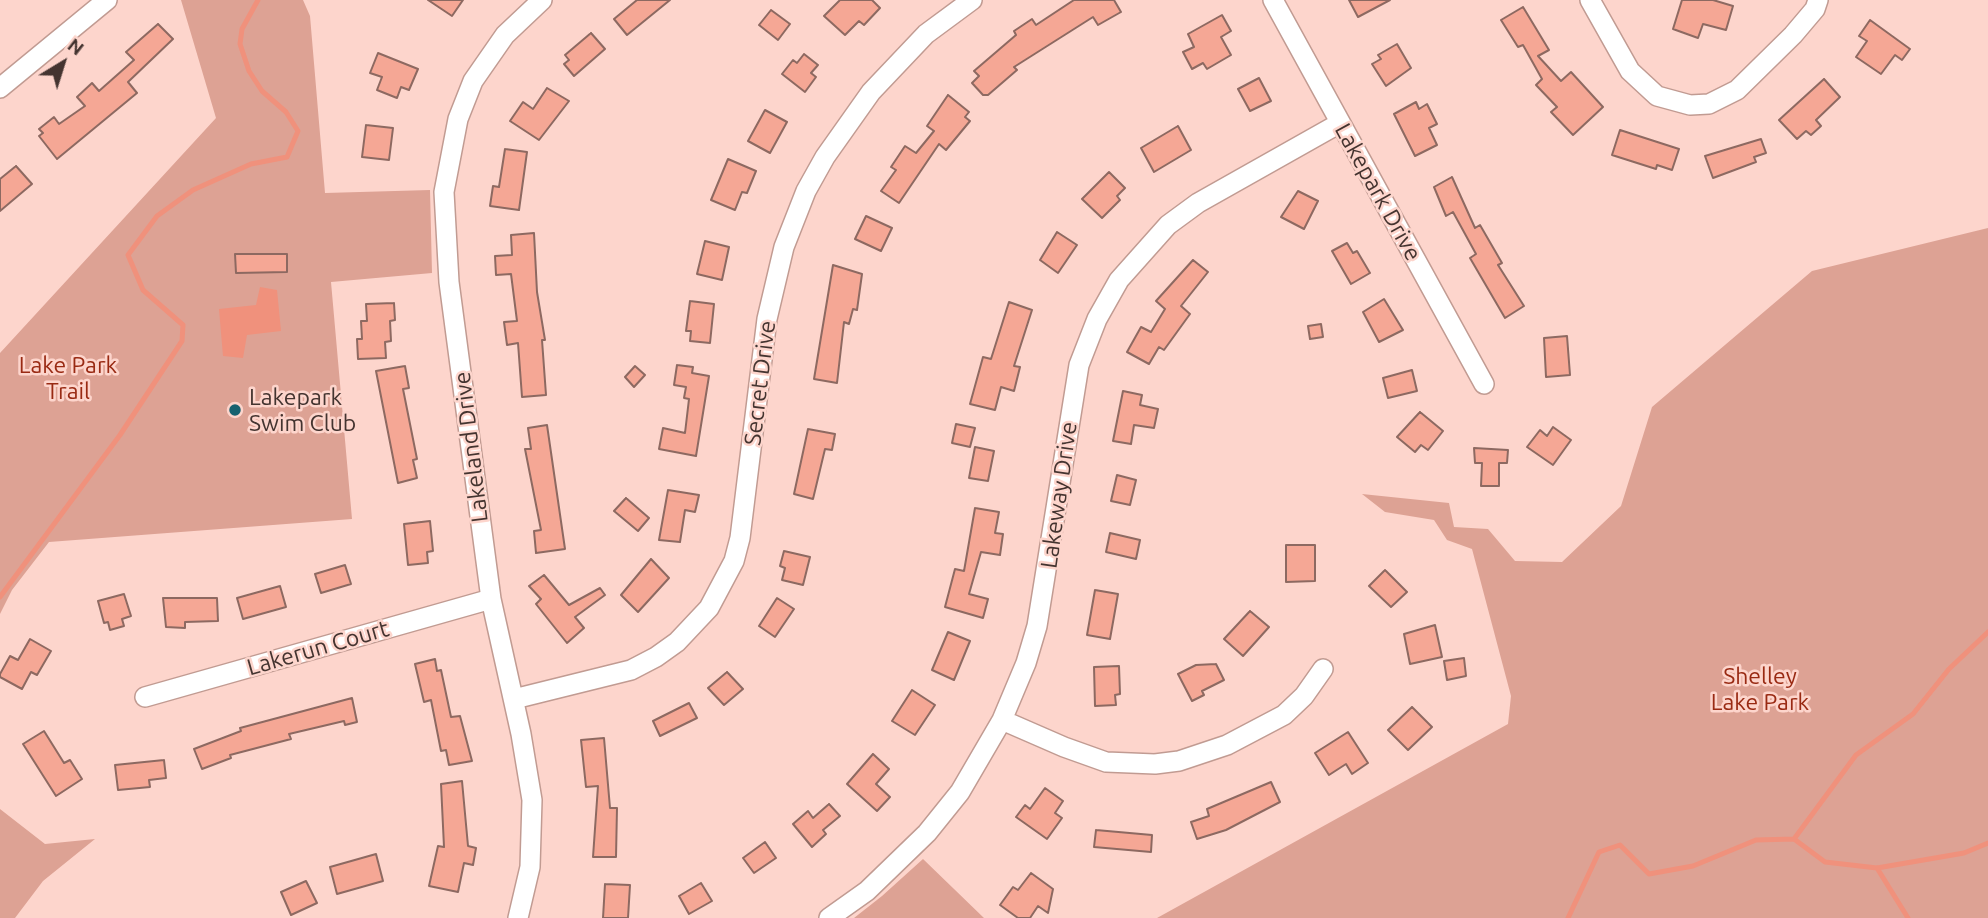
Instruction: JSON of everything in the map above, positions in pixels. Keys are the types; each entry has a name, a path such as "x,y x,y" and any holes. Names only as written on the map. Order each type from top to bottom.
{"street":[{"path":"0,88 107,0"},
{"name":"Lakeland Drive","path":"518,918 530,867 532,800 514,699 491,599 449,282 444,192 458,119 473,81 505,35 542,0"},
{"name":"Secret Drive","path":"514,699 631,670 677,642 709,608 734,561 740,538 767,319 784,247 806,191 825,157 871,92 926,34 972,0"},
{"name":"Lakepark Drive","path":"1272,0 1484,384"},
{"path":"1590,0 1630,71 1657,96 1690,104 1709,104 1737,90 1793,35 1815,9 1818,0"},
{"name":"Lakeway Drive","path":"829,918 867,891 927,833 960,792 1002,720 1026,663 1037,626 1079,365 1097,319 1119,280 1168,225 1198,203 1340,123"},
{"name":"Lakerun Court","path":"145,697 491,599"},
{"path":"1002,720 1063,747 1106,762 1155,764 1179,761 1227,745 1284,715 1304,696 1323,669"}],"green space":[{"name":"Lake Park Trail","path":"181,0 303,0 310,16 325,193 430,190 432,273 331,282 352,519 49,542 12,590 0,614 0,353 216,118"},
{"name":"Shelley Lake Park","path":"1988,228 1988,918 1157,918 1508,724 1511,696 1472,549 1447,540 1434,520 1385,512 1362,494 1449,503 1454,527 1488,529 1515,561 1562,562 1621,506 1652,407 1812,271"},
{"path":"0,809 45,844 95,839 43,881 15,918 0,918"},
{"path":"923,859 984,918 854,918 882,896"}],"shaded area":[{"path":"260,287 277,290 281,331 247,335 243,358 223,356 219,309 256,305"}],"building":[{"path":"428,0 463,0 452,16"},
{"path":"637,0 670,0 627,35 614,19"},
{"path":"840,0 872,0 880,8 864,25 859,21 845,35 824,16"},
{"path":"1074,0 1114,0 1121,12 1098,25 1093,17 1014,67 1017,70 988,95 983,95 972,83 979,76 974,71 1016,35 1014,31 1032,19 1036,25"},
{"path":"1349,0 1390,0 1358,17"},
{"path":"1682,0 1713,0 1733,6 1726,30 1703,24 1698,38 1673,29"},
{"path":"1523,7 1549,50 1538,56 1561,81 1571,72 1603,107 1573,135 1551,112 1557,107 1536,85 1542,79 1523,45 1518,47 1501,20"},
{"path":"771,10 790,24 778,40 759,25"},
{"path":"1222,15 1231,31 1221,37 1231,55 1207,69 1203,63 1192,69 1183,52 1194,47 1188,34"},
{"path":"1870,20 1910,49 1902,60 1895,55 1881,74 1856,57 1867,41 1859,36"},
{"path":"158,24 173,39 128,82 137,93 57,159 39,136 43,133 39,129 54,117 59,124 85,106 77,97 92,83 99,91 134,60 126,52"},
{"path":"591,33 605,49 574,76 564,64 569,60 565,55"},
{"path":"1397,44 1411,68 1386,86 1372,64 1381,59 1378,55"},
{"path":"378,53 418,69 409,90 401,87 397,98 377,90 382,77 370,73"},
{"path":"804,54 818,65 811,73 816,77 805,92 782,74 793,60 797,63"},
{"path":"1259,78 1271,101 1250,111 1238,89"},
{"path":"1824,79 1840,97 1816,120 1821,126 1811,135 1806,131 1797,139 1779,120"},
{"path":"547,88 569,101 539,140 510,121 523,102 533,109"},
{"path":"948,95 969,112 965,117 970,121 946,150 939,144 899,203 881,191 896,170 891,167 905,146 916,153 934,131 927,126"},
{"path":"1416,102 1419,109 1427,104 1437,124 1429,128 1437,145 1415,156 1394,114"},
{"path":"765,110 787,122 770,153 748,141"},
{"path":"366,125 393,128 389,160 362,157"},
{"path":"1178,126 1191,150 1154,172 1141,148"},
{"path":"1620,130 1679,149 1672,170 1657,165 1656,169 1612,155"},
{"path":"1761,139 1766,153 1754,157 1756,162 1713,178 1705,156"},
{"path":"505,149 527,152 519,210 490,206 493,186 499,187"},
{"path":"728,159 756,171 747,193 742,192 735,210 711,200"},
{"path":"16,166 32,184 0,211 0,179"},
{"path":"1109,172 1125,188 1117,196 1120,200 1102,218 1082,199"},
{"path":"1452,177 1475,228 1480,225 1502,263 1498,265 1524,306 1505,318 1470,258 1476,254 1453,212 1446,216 1434,187"},
{"path":"1298,191 1318,201 1304,229 1281,217"},
{"path":"866,216 892,228 881,251 855,239"},
{"path":"1057,232 1077,245 1058,273 1040,260"},
{"path":"534,233 537,292 545,340 542,340 546,395 522,397 518,343 507,345 504,322 517,321 511,274 496,275 495,256 512,255 511,235"},
{"path":"705,241 729,247 722,280 697,274"},
{"path":"1347,243 1353,253 1357,251 1370,273 1351,284 1332,251"},
{"path":"235,254 287,254 287,272 236,273"},
{"path":"1193,260 1208,272 1181,306 1190,314 1164,350 1159,347 1149,364 1127,352 1141,327 1151,332 1165,309 1156,301"},
{"path":"833,265 862,274 857,310 853,309 849,324 844,322 837,383 814,379"},
{"path":"1384,299 1403,330 1379,342 1363,312"},
{"path":"690,301 714,304 710,343 690,341 691,331 686,331"},
{"path":"1009,302 1032,310 1014,366 1020,367 1014,391 1001,387 995,410 970,404 983,357 991,359"},
{"path":"394,303 395,320 390,321 391,341 385,342 386,358 358,359 357,339 362,339 361,321 367,321 366,304"},
{"path":"1321,324 1323,337 1310,339 1308,326"},
{"path":"1567,336 1570,375 1546,377 1544,338"},
{"path":"677,365 693,367 692,373 709,376 696,456 659,449 663,428 685,433 689,399 684,398 686,387 674,385"},
{"path":"405,366 409,388 403,389 417,459 413,460 417,478 398,483 376,371"},
{"path":"635,366 645,375 634,387 625,377"},
{"path":"1412,370 1417,391 1388,398 1383,378"},
{"path":"1123,391 1142,395 1140,405 1158,409 1154,428 1134,425 1131,444 1113,441"},
{"path":"1420,412 1443,431 1428,450 1421,445 1415,452 1397,437"},
{"path":"956,424 975,428 970,447 952,443"},
{"path":"547,425 565,549 536,553 534,531 541,530 525,449 531,449 528,428"},
{"path":"1553,427 1571,440 1553,465 1527,447 1540,430 1547,436"},
{"path":"808,429 835,434 832,450 825,449 813,499 794,494"},
{"path":"975,447 994,451 988,481 969,478"},
{"path":"1474,448 1508,450 1507,463 1499,463 1499,486 1481,486 1482,463 1475,463"},
{"path":"1117,475 1136,480 1130,505 1111,501"},
{"path":"668,490 699,495 695,512 685,510 680,542 659,540"},
{"path":"626,498 649,518 638,531 614,511"},
{"path":"975,508 999,512 995,533 1003,534 1000,555 981,552 969,594 988,599 983,618 945,607 955,569 964,571"},
{"path":"430,521 433,551 427,552 428,563 408,565 404,524"},
{"path":"1110,533 1140,540 1136,559 1106,552"},
{"path":"1286,545 1315,545 1315,581 1286,582"},
{"path":"784,551 810,557 803,585 782,580 785,568 780,566"},
{"path":"651,559 669,578 638,612 621,595"},
{"path":"345,565 351,584 321,593 315,574"},
{"path":"1385,570 1407,592 1391,607 1369,586"},
{"path":"544,575 569,605 600,588 605,595 575,617 584,628 567,643 536,604 541,599 529,586"},
{"path":"280,586 286,607 243,619 237,598"},
{"path":"1095,590 1118,594 1110,639 1087,635"},
{"path":"124,594 131,616 122,619 124,626 110,630 108,622 104,623 98,601"},
{"path":"163,598 217,598 218,621 185,622 185,628 166,627"},
{"path":"777,598 794,609 775,637 759,626"},
{"path":"1250,611 1269,627 1243,656 1224,639"},
{"path":"1435,625 1442,657 1410,664 1404,634"},
{"path":"948,632 970,641 954,680 932,670"},
{"path":"30,639 51,651 37,675 31,672 22,689 0,677 0,674 10,656 18,660"},
{"path":"1464,658 1466,676 1447,680 1444,661"},
{"path":"435,659 437,671 441,670 451,717 460,716 472,761 449,765 446,750 441,751 431,700 424,702 415,664"},
{"path":"1216,664 1224,680 1202,691 1204,695 1192,701 1178,674 1196,665"},
{"path":"1119,666 1120,694 1115,695 1116,705 1095,706 1094,667"},
{"path":"727,672 743,689 724,705 708,688"},
{"path":"912,690 935,705 915,735 892,721"},
{"path":"352,698 357,722 345,725 344,721 289,734 291,739 230,755 231,758 202,769 194,749 241,731 240,728"},
{"path":"689,703 697,718 660,736 653,721"},
{"path":"1412,707 1432,727 1408,750 1388,730"},
{"path":"44,731 64,763 70,760 82,779 56,796 23,744"},
{"path":"1348,732 1368,763 1352,774 1346,764 1329,775 1315,753"},
{"path":"604,738 610,808 617,808 616,857 593,857 598,786 586,787 581,740"},
{"path":"873,754 889,769 876,784 890,797 877,811 847,784"},
{"path":"164,760 166,778 149,780 150,787 118,790 115,765"},
{"path":"462,781 468,846 476,848 473,865 464,863 458,892 429,886 438,846 444,847 441,784"},
{"path":"1271,782 1280,802 1226,830 1197,839 1191,822 1209,816 1207,809"},
{"path":"1045,788 1063,801 1055,813 1062,818 1047,839 1016,817 1025,805 1030,809"},
{"path":"829,804 840,816 823,830 826,834 812,847 793,824 808,811 813,818"},
{"path":"1096,830 1152,835 1151,852 1094,847"},
{"path":"765,842 776,858 754,873 743,858"},
{"path":"376,854 383,881 337,894 330,867"},
{"path":"1031,873 1053,889 1048,913 1038,906 1030,918 1018,918 1000,905 1013,887 1018,890"},
{"path":"306,881 317,903 291,915 281,892"},
{"path":"701,883 712,901 689,914 679,896"},
{"path":"605,884 630,885 628,918 603,918"}],"waterway":[{"path":"0,597 120,435 182,341 183,325 143,290 128,255 157,216 193,190 251,164 287,157 298,131 286,112 262,91 249,71 240,44 242,29 258,0"},
{"path":"1794,839 1856,755 1913,714 1949,669 1988,632"},
{"path":"1568,918 1599,852 1620,845 1649,874 1693,866 1756,840 1794,839 1825,862 1877,868 1964,853 1988,843"},
{"path":"1877,868 1908,918"}],"place":[{"name":"Lakepark Swim Club","path":"235,410"}]}
